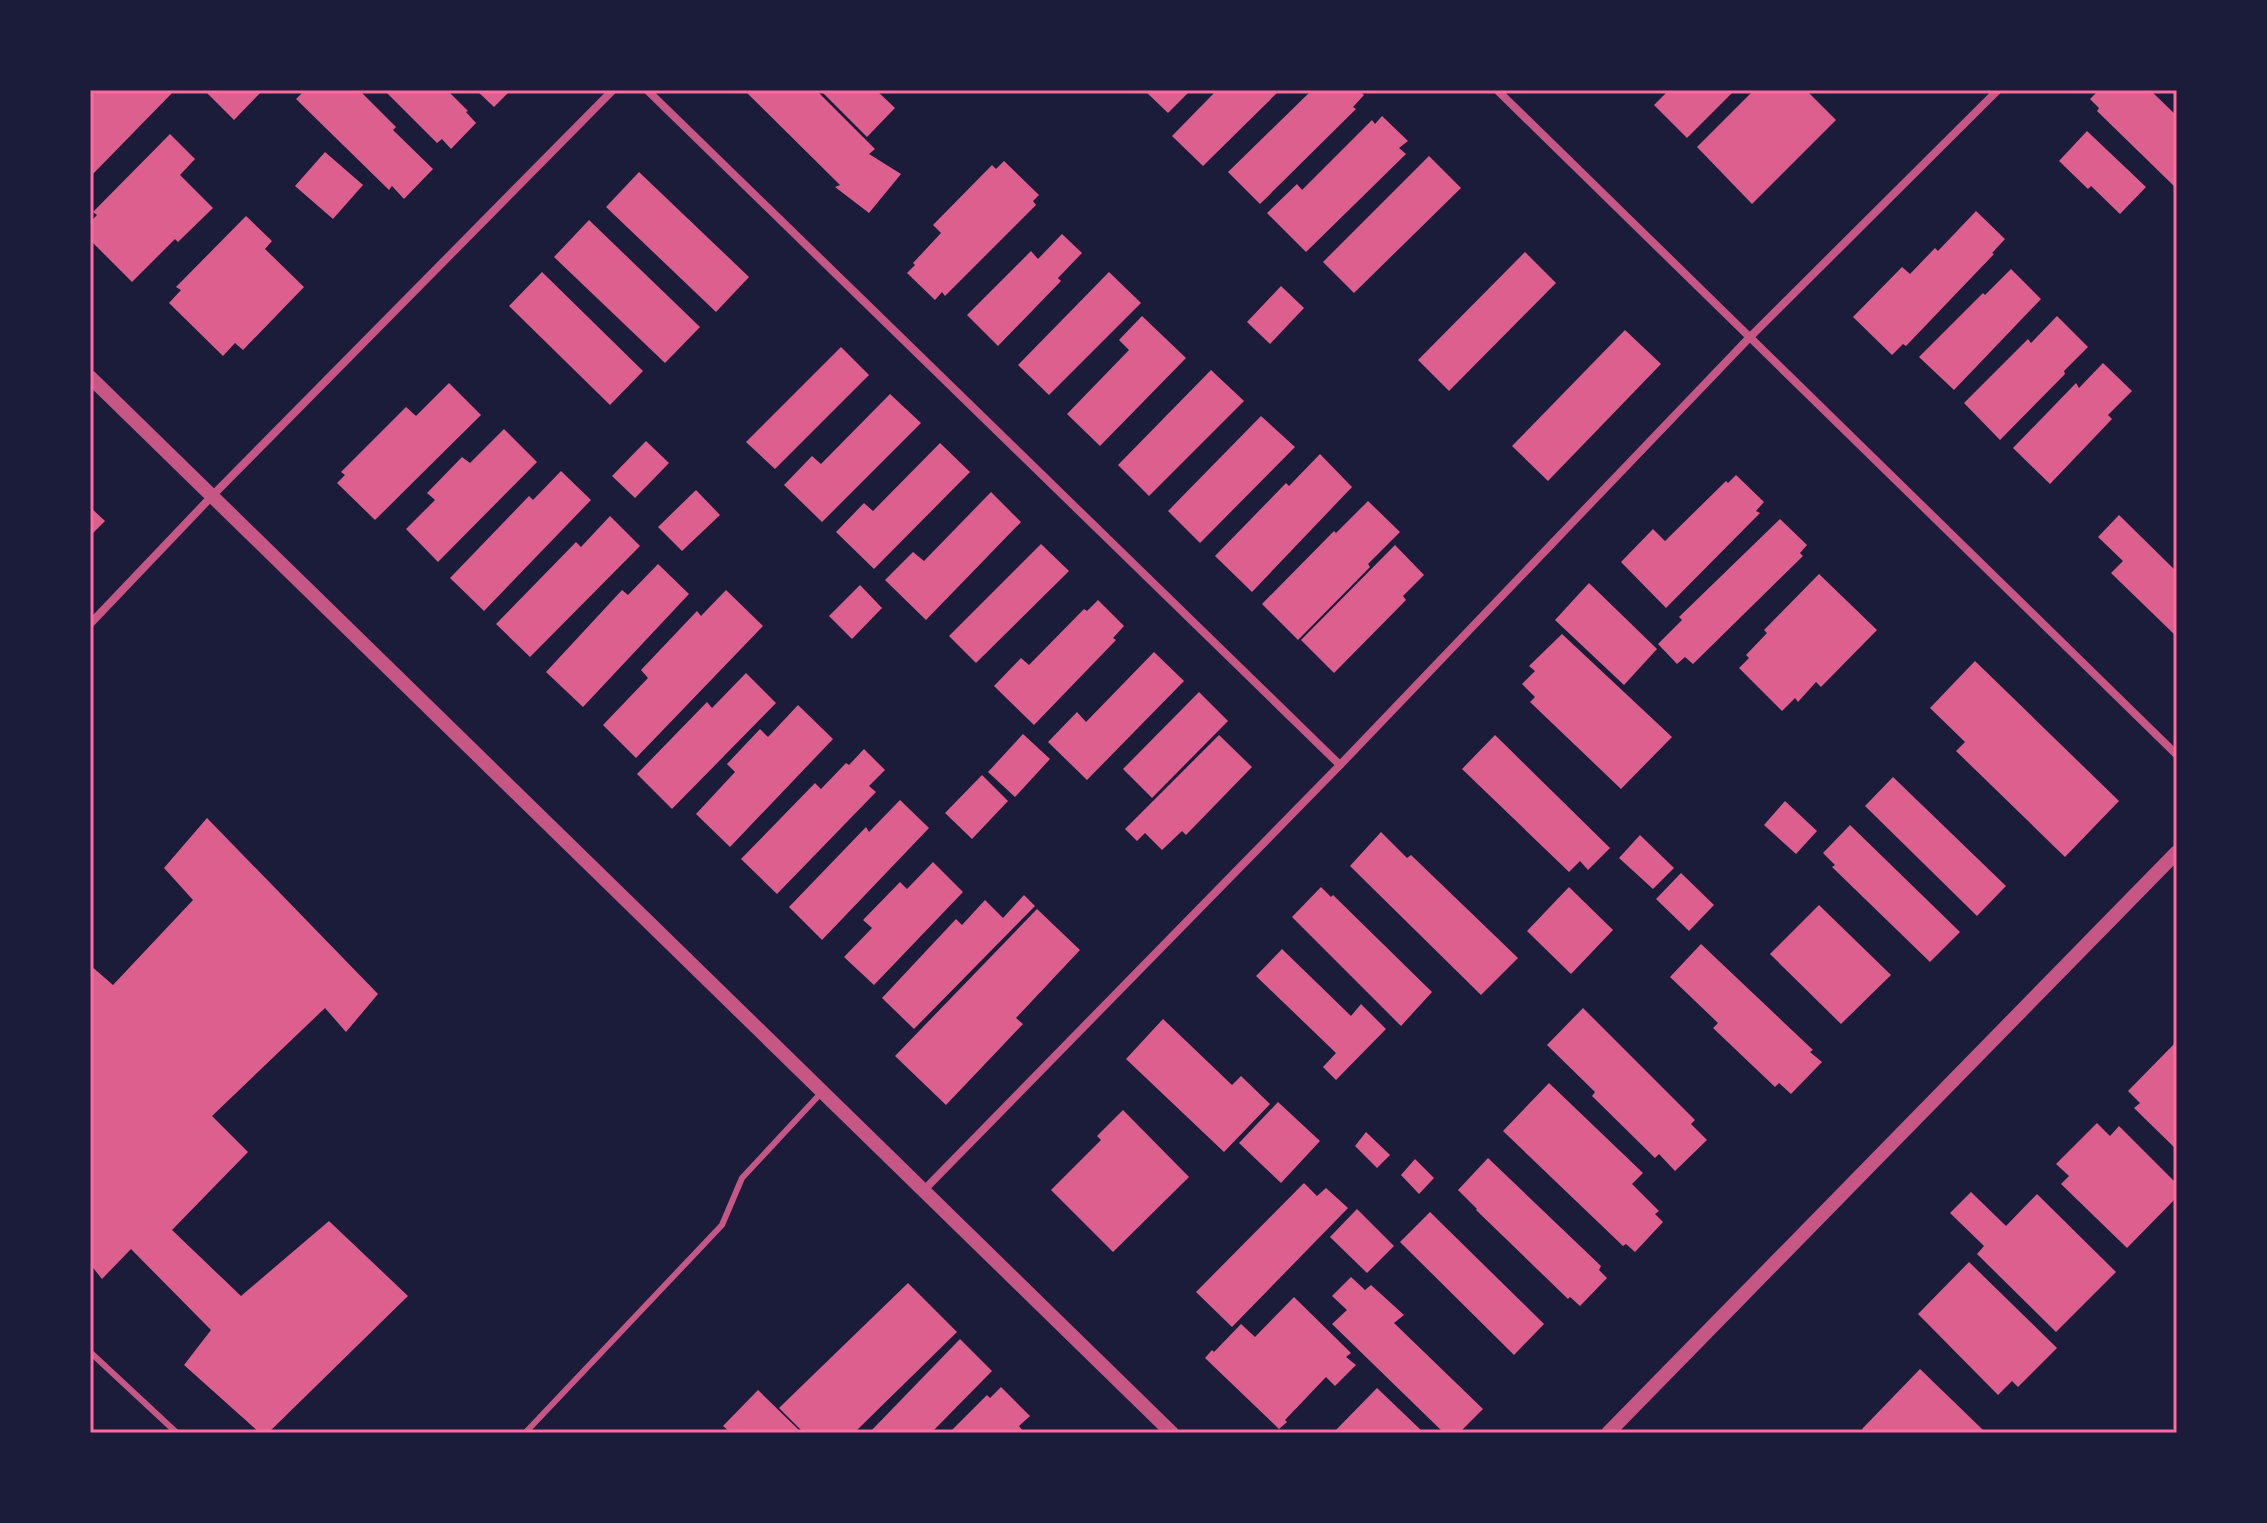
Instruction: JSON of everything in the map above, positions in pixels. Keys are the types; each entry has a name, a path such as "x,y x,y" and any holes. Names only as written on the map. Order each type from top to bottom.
{"street":[{"path":"90,624 212,496 613,90"},
{"path":"647,90 1340,765"},
{"path":"1497,90 2177,755"},
{"path":"923,1191 1340,765 1749,338 1998,90"},
{"path":"90,377 1172,1433"},
{"path":"1608,1433 2177,852"}],"lane":[{"path":"525,1433 722,1225 742,1178 822,1092"},
{"path":"90,1352 177,1433"}],"building":[{"path":"93,90 175,90 90,177 90,93"},
{"path":"204,90 263,90 234,120"},
{"path":"305,90 359,90 396,127 393,130 433,169 404,199 392,186 389,190 296,99"},
{"path":"384,90 447,90 476,123 451,149 442,139 437,143"},
{"path":"476,90 511,90 494,107"},
{"path":"744,90 816,90 875,149 869,154 901,174 869,213 835,187 840,185"},
{"path":"820,90 876,90 895,108 867,137"},
{"path":"1144,90 1191,90 1168,113"},
{"path":"1217,90 1280,90 1203,166 1172,136"},
{"path":"1312,90 1359,90 1364,95 1353,107 1356,109 1260,204 1228,172"},
{"path":"1669,90 1735,90 1687,138 1654,105"},
{"path":"1754,90 1806,90 1836,120 1752,204 1697,147"},
{"path":"2099,90 2150,90 2177,116 2177,189 2097,111 2099,108 2090,99"},
{"path":"1382,116 1408,141 1399,148 1406,154 1306,252 1267,213 1297,184 1302,190 1372,120 1375,124"},
{"path":"2087,131 2146,187 2120,214 2059,161"},
{"path":"170,134 195,159 180,175 213,208 178,242 175,239 132,282 90,240 90,222 97,215 93,212"},
{"path":"325,152 363,185 333,219 295,186"},
{"path":"1429,156 1461,188 1354,293 1323,262"},
{"path":"1004,161 1039,195 1033,201 1036,205 945,296 942,292 935,300 907,273 941,233 933,225 992,165 996,169"},
{"path":"639,172 749,277 716,312 606,207"},
{"path":"1976,211 2005,239 1906,346 1903,344 1892,355 1853,317 1902,267 1910,274 1935,248 1938,251"},
{"path":"246,216 272,241 265,249 304,287 243,350 235,343 223,356 169,303 181,290 176,287"},
{"path":"589,220 700,327 665,363 554,257"},
{"path":"1062,234 1082,253 1058,278 1061,281 998,346 967,315 1031,251 1038,259"},
{"path":"1525,252 1556,283 1449,391 1418,360"},
{"path":"2011,269 2041,299 1954,390 1919,357"},
{"path":"542,272 643,371 610,405 509,306"},
{"path":"1109,272 1141,303 1049,395 1018,365"},
{"path":"1281,286 1304,308 1270,344 1247,322"},
{"path":"1142,316 1186,358 1100,446 1067,414 1129,350 1119,340"},
{"path":"2057,316 2088,347 2000,440 1964,403 2028,339 2031,343"},
{"path":"1625,330 1661,364 1548,481 1512,446"},
{"path":"841,347 869,375 775,469 746,442"},
{"path":"2103,363 2132,391 2108,415 2112,419 2050,484 2013,448 2076,383 2079,388"},
{"path":"1211,370 1244,401 1149,496 1118,465"},
{"path":"449,383 481,415 375,520 337,483 345,475 341,472 406,407 416,416"},
{"path":"890,394 921,423 822,522 784,485 812,456 821,464"},
{"path":"1261,416 1295,447 1200,543 1168,511"},
{"path":"504,429 537,462 438,562 406,529 435,500 427,493 462,457 470,463"},
{"path":"646,441 669,463 635,498 612,476"},
{"path":"940,443 970,472 874,569 836,532 864,503 873,511"},
{"path":"1320,454 1352,487 1252,592 1215,556 1286,483 1289,486"},
{"path":"561,471 591,500 484,611 450,578 529,496 533,500"},
{"path":"1736,475 1764,502 1756,511 1760,513 1666,608 1621,562 1653,529 1665,541 1726,481 1728,483"},
{"path":"696,490 720,515 682,551 658,527"},
{"path":"991,492 1021,522 926,620 885,580 913,552 924,561"},
{"path":"1368,501 1400,532 1298,640 1262,604"},
{"path":"90,507 105,521 90,536"},
{"path":"2119,515 2177,572 2177,637 2111,573 2123,561 2098,537"},
{"path":"610,516 640,546 530,657 496,624 576,542 581,547"},
{"path":"1780,519 1807,545 1800,553 1803,556 1693,664 1685,657 1677,664 1658,644 1682,620 1679,617"},
{"path":"1041,544 1069,571 976,663 949,636"},
{"path":"1395,545 1424,575 1403,596 1406,600 1334,673 1301,640"},
{"path":"658,564 689,594 583,707 546,672 622,590 628,595"},
{"path":"1819,574 1877,630 1821,687 1816,682 1798,702 1795,698 1782,711 1739,668 1749,658 1746,655 1767,633 1764,630"},
{"path":"1589,583 1657,649 1624,685 1555,620"},
{"path":"860,585 882,608 852,639 829,616"},
{"path":"726,590 763,626 636,758 603,725 648,678 641,670 697,611 701,616"},
{"path":"1098,600 1124,626 1113,638 1116,640 1034,725 994,686 1021,658 1029,665 1084,609 1087,611"},
{"path":"1562,634 1672,737 1621,789 1530,702 1535,697 1522,684 1535,671 1529,666"},
{"path":"1154,652 1184,681 1087,780 1048,742 1077,712 1086,722"},
{"path":"1975,661 2119,801 2065,857 1956,751 1965,742 1930,708"},
{"path":"746,673 776,703 672,809 637,774 707,702 712,708"},
{"path":"1199,692 1228,721 1152,798 1123,769"},
{"path":"798,705 833,739 730,847 696,814 735,772 727,764 760,729 768,737"},
{"path":"1023,734 1050,759 1015,797 988,772"},
{"path":"1219,735 1252,767 1186,835 1182,831 1162,850 1145,833 1137,841 1125,829"},
{"path":"1495,735 1610,848 1588,870 1580,861 1569,872 1462,769"},
{"path":"864,749 885,770 869,786 876,792 777,894 741,859 815,783 821,789"},
{"path":"982,775 1008,801 972,839 945,813"},
{"path":"1893,777 2006,886 1977,916 1865,806"},
{"path":"900,800 929,828 822,940 789,907 866,827 869,832"},
{"path":"1785,801 1817,831 1796,854 1764,825"},
{"path":"207,818 378,994 346,1032 325,1008 212,1116 248,1152 172,1230 241,1296 329,1221 408,1296 268,1433 260,1433 184,1365 211,1330 131,1249 102,1279 90,1264 90,965 113,985 193,900 164,868"},
{"path":"1850,825 1960,932 1930,962 1832,867 1835,865 1823,853"},
{"path":"1381,832 1407,858 1411,855 1518,958 1481,995 1350,866"},
{"path":"1640,835 1674,868 1653,889 1619,858"},
{"path":"933,862 963,892 874,985 844,957 872,928 863,920 900,882 907,889"},
{"path":"1681,873 1714,905 1689,931 1656,899"},
{"path":"1321,887 1331,897 1333,895 1432,992 1401,1026 1292,917"},
{"path":"1569,887 1613,930 1571,974 1527,931"},
{"path":"1024,895 1035,906 914,1029 882,998 956,919 962,925 985,900 1003,918"},
{"path":"1819,905 1891,975 1841,1024 1770,954"},
{"path":"1037,909 1080,950 1016,1018 1023,1024 946,1105 895,1056"},
{"path":"1701,944 1822,1062 1791,1094 1779,1083 1775,1087 1713,1028 1718,1023 1670,977"},
{"path":"1282,949 1351,1016 1361,1004 1386,1029 1336,1080 1323,1067 1336,1053 1256,976"},
{"path":"1583,1008 1695,1120 1691,1124 1707,1140 1675,1171 1659,1154 1655,1158 1592,1096 1595,1092 1547,1045"},
{"path":"1163,1019 1232,1085 1241,1076 1270,1104 1224,1152 1126,1059"},
{"path":"2177,1041 2177,1150 2134,1108 2140,1103 2128,1091"},
{"path":"1549,1083 1643,1173 1632,1184 1659,1211 1655,1214 1663,1222 1635,1252 1626,1244 1623,1246 1503,1131"},
{"path":"1278,1102 1320,1141 1281,1183 1239,1143"},
{"path":"1123,1110 1189,1177 1113,1252 1051,1190 1101,1140 1097,1136"},
{"path":"2097,1123 2110,1136 2119,1126 2177,1184 2177,1197 2127,1248 2061,1184 2069,1176 2056,1164"},
{"path":"1366,1132 1390,1155 1377,1168 1355,1146"},
{"path":"1488,1158 1601,1266 1599,1270 1607,1278 1580,1306 1570,1297 1568,1299 1458,1190"},
{"path":"1415,1159 1434,1178 1419,1194 1401,1175"},
{"path":"1304,1183 1317,1196 1326,1188 1348,1208 1232,1327 1196,1292"},
{"path":"1971,1192 2006,1226 2037,1194 2116,1272 2056,1332 1977,1254 1984,1246 1950,1213"},
{"path":"1357,1209 1394,1246 1367,1273 1330,1237"},
{"path":"1430,1212 1544,1324 1514,1355 1400,1242"},
{"path":"1969,1262 2057,1348 2018,1387 2012,1381 1998,1395 1918,1314"},
{"path":"1351,1277 1365,1290 1371,1285 1404,1315 1394,1323 1483,1409 1459,1433 1444,1433 1332,1324 1347,1310 1332,1296"},
{"path":"908,1283 957,1332 854,1433 804,1433 779,1408"},
{"path":"1294,1297 1351,1353 1346,1357 1356,1365 1335,1386 1326,1377 1279,1429 1205,1358 1241,1324 1255,1337"},
{"path":"960,1339 992,1371 931,1433 869,1433"},
{"path":"1920,1369 1986,1433 1867,1433 1862,1429"},
{"path":"1001,1387 1030,1416 1019,1426 1022,1430 1018,1433 949,1433 987,1395 990,1398"},
{"path":"1377,1388 1424,1433 1333,1433"},
{"path":"758,1390 802,1433 731,1433 723,1426"}]}
